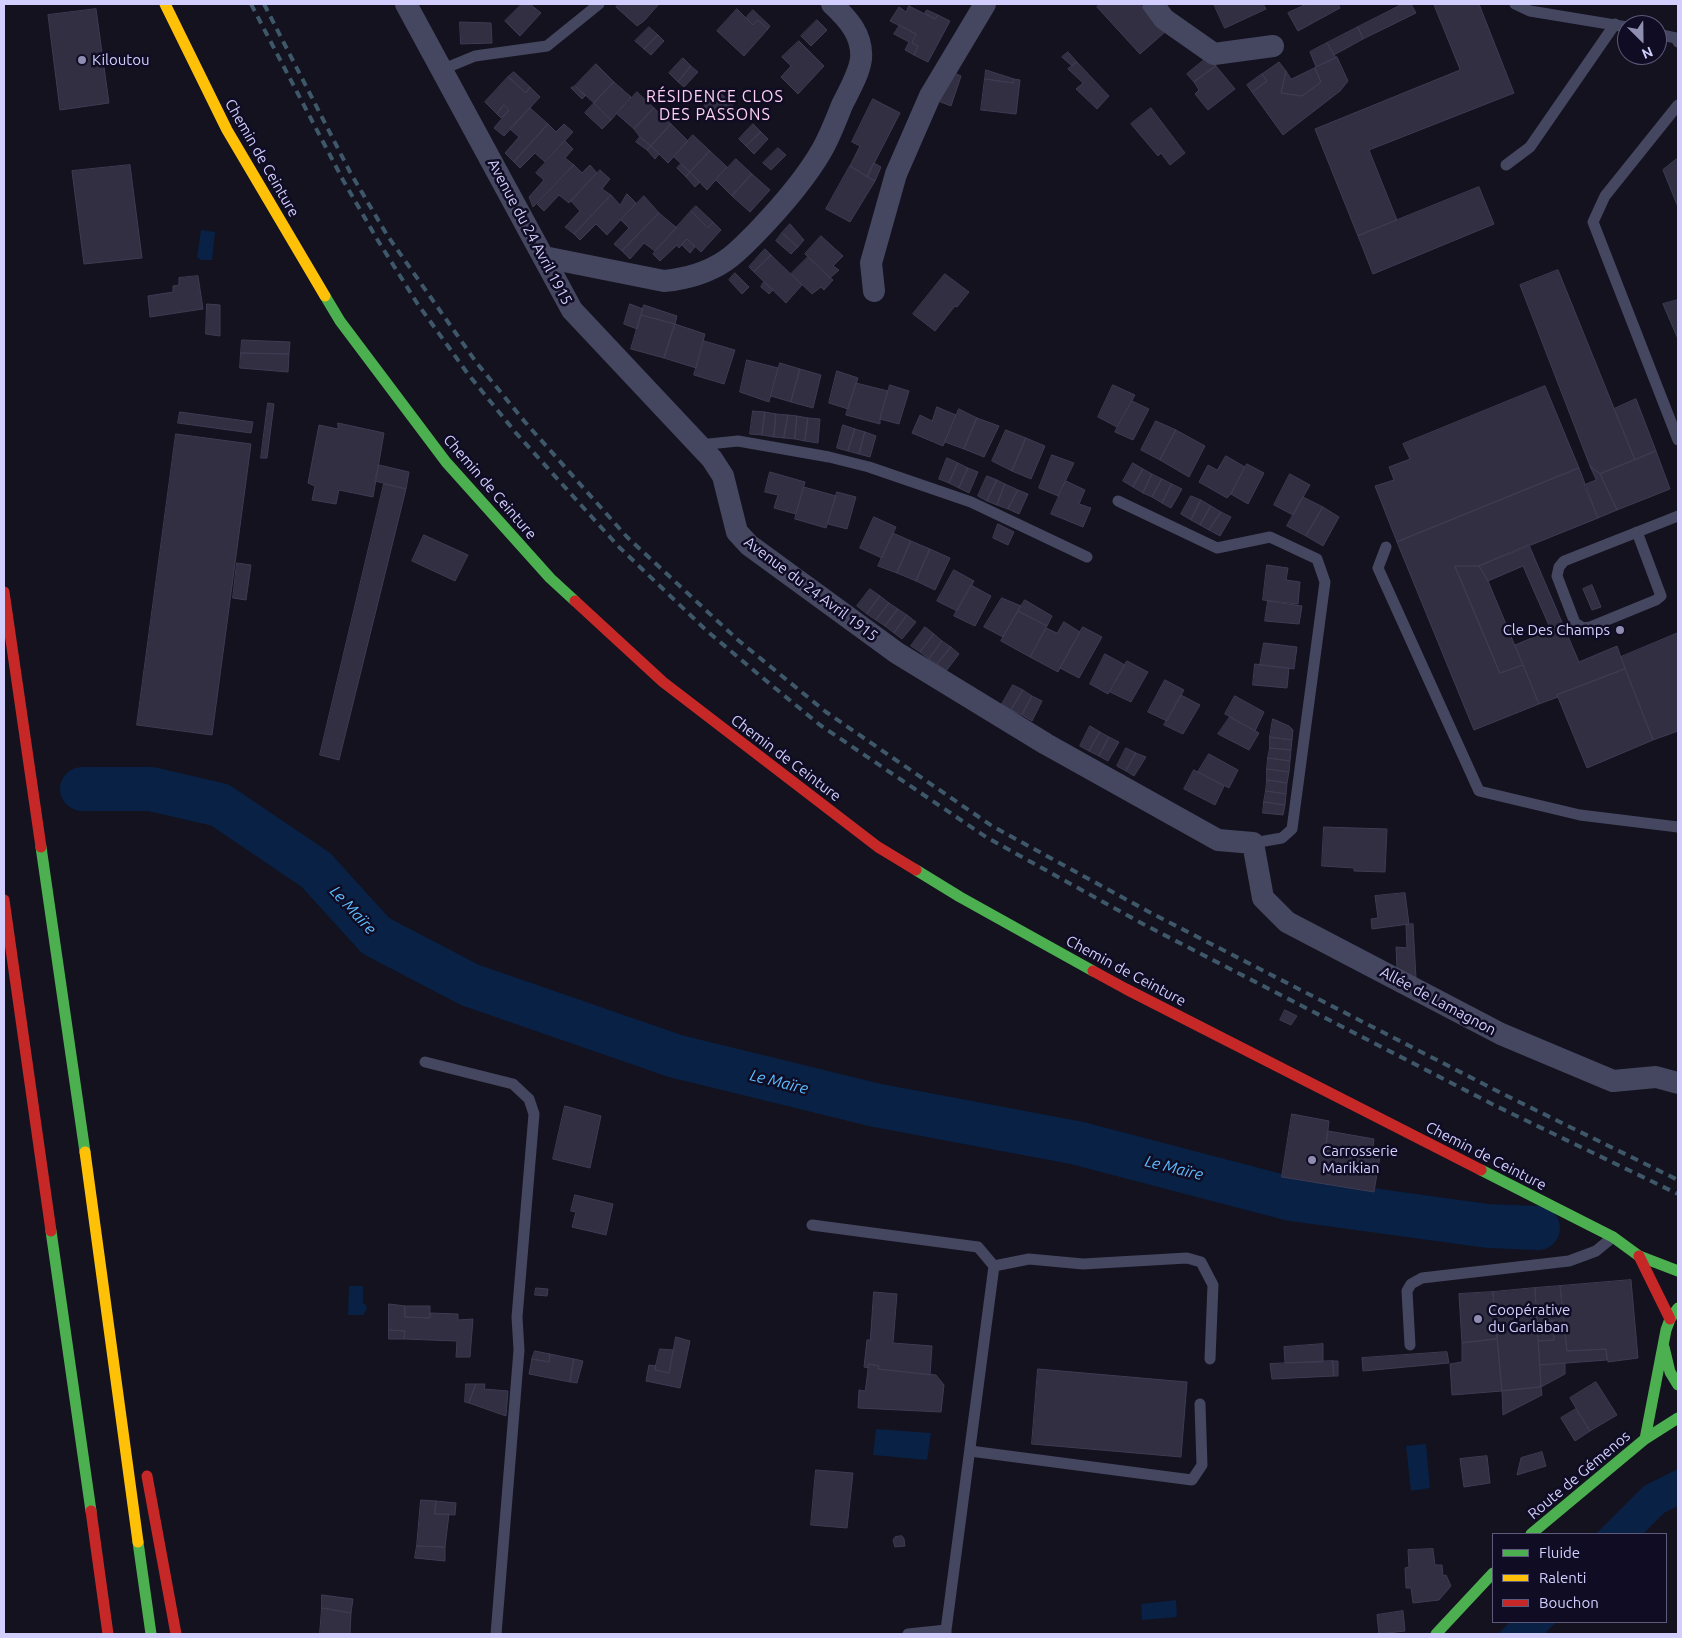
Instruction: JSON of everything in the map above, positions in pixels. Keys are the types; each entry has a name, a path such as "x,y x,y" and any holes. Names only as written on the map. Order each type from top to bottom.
{"main road":[{"name":"Chemin de Ceinture","path":"165,4 227,130 340,321 446,462 550,578 663,682 878,847 960,897 1126,989 1613,1238 1639,1256 1678,1271"},
{"path":"4,592 76,1088 151,1634"},
{"path":"4,900 108,1634"},
{"path":"76,1088 121,1332"},
{"name":"Chemin de Ceinture","path":"1639,1256 1670,1319"},
{"path":"1645,1440 1663,1343 1670,1319 1678,1308"},
{"path":"1663,1343 1667,1365 1674,1381 1678,1385"},
{"name":"Route de Gémenos","path":"1532,1533 1645,1440 1678,1418"},
{"path":"146,1468 176,1634"},
{"path":"1436,1634 1492,1574"}],"street":[{"name":"Avenue du 24 Avril 1915","path":"406,4 572,310 712,459 723,476 738,532 749,545 896,653 1046,744 1218,840 1254,843"},
{"path":"544,257 664,281 681,279 707,270 725,261 738,250 765,224 809,172 824,148 856,74 861,59 859,40 852,24 832,4"},
{"path":"874,291 871,263 896,174 930,96 985,4"},
{"path":"1154,4 1164,19 1214,54 1273,46"},
{"name":"Allée de Lamagnon","path":"1254,843 1263,898 1287,922 1501,1034 1613,1081 1656,1077 1678,1083"}],"lane":[{"path":"441,70 474,56 547,46 599,4"},
{"path":"1506,165 1530,147 1615,24 1530,11 1515,4"},
{"path":"1667,36 1676,38 1678,42"},
{"path":"1678,105 1605,196 1593,222 1678,440"},
{"path":"699,445 738,441 829,457 869,467 971,502 1086,557"},
{"path":"1118,501 1217,548 1270,537 1317,559 1325,582 1292,829 1282,838 1254,843"},
{"path":"1638,532 1661,596 1656,600 1590,627 1583,628 1575,623 1557,576 1559,567 1564,561 1678,516"},
{"path":"1386,548 1378,568 1479,791 1580,815 1678,827"},
{"path":"425,1062 514,1084 529,1099 534,1114 517,1317 519,1350 496,1634"},
{"path":"812,1225 978,1247 994,1266 946,1632 908,1634"},
{"path":"1410,1345 1407,1291 1411,1284 1422,1278 1569,1261 1596,1251 1613,1238"},
{"path":"994,1266 1029,1260 1083,1264 1187,1258 1201,1262 1213,1285 1210,1359"},
{"path":"970,1451 1192,1480 1202,1465 1200,1404"}],"water":[{"path":"201,230 215,232 212,260 201,260 197,257"},
{"path":"349,1286 363,1286 363,1303 367,1309 363,1315 348,1315"},
{"path":"876,1429 931,1433 927,1460 873,1455"},
{"path":"1426,1444 1430,1488 1411,1491 1406,1446"},
{"path":"1678,1469 1678,1506 1664,1513 1644,1533 1597,1533 1644,1486"},
{"path":"1176,1600 1177,1617 1142,1620 1141,1604"},
{"path":"1509,1623 1555,1623 1544,1634 1498,1634"}],"building":[{"path":"522,4 530,4 541,13 520,36 505,21"},
{"path":"619,4 659,4 637,26 616,7"},
{"path":"1101,4 1139,4 1165,32 1140,54 1097,7"},
{"path":"1214,4 1263,4 1266,9 1225,28"},
{"path":"1307,4 1338,4 1340,8 1298,31 1288,13"},
{"path":"1403,4 1411,4 1416,13 1363,39 1358,27"},
{"path":"1434,4 1479,4 1514,93 1369,150 1397,220 1358,236 1315,129 1460,70"},
{"path":"909,6 935,19 938,15 950,21 928,62 914,55 918,46 912,43 916,34 890,21 899,7 906,12"},
{"path":"96,9 109,103 60,110 48,15"},
{"path":"737,9 753,25 758,20 768,29 744,56 717,31"},
{"path":"753,10 770,26 768,29 758,20 753,25 746,18"},
{"path":"927,10 938,15 935,19 925,13"},
{"path":"817,20 827,30 811,46 801,36"},
{"path":"460,22 491,23 492,43 461,44"},
{"path":"900,25 916,34 912,43 918,46 914,55 905,50 909,42 894,34"},
{"path":"649,27 658,35 644,49 635,41"},
{"path":"1358,27 1363,39 1334,55 1327,43"},
{"path":"658,35 664,41 651,55 644,49"},
{"path":"799,41 824,66 798,94 781,77 791,66 782,57"},
{"path":"1327,43 1336,58 1316,67 1310,52"},
{"path":"1068,52 1077,62 1072,66 1062,57"},
{"path":"1209,56 1216,66 1194,82 1187,74"},
{"path":"1337,57 1348,81 1340,91 1283,135 1252,92 1267,81 1262,74 1279,62 1286,71 1281,93 1302,96 1321,82 1315,68"},
{"path":"683,58 691,66 678,82 669,73"},
{"path":"1077,62 1109,96 1097,109 1076,89 1083,83 1068,69"},
{"path":"596,64 614,82 594,103 575,86"},
{"path":"691,66 698,72 684,87 678,82"},
{"path":"1216,66 1235,89 1208,110 1195,94 1199,90 1194,82"},
{"path":"1315,68 1321,82 1302,96 1281,93 1286,71 1291,79"},
{"path":"986,70 1014,79 1013,83 985,79"},
{"path":"514,72 530,87 526,93 508,77"},
{"path":"954,73 961,76 951,106 938,101"},
{"path":"1262,74 1267,81 1252,92 1247,85"},
{"path":"508,77 526,93 530,87 540,97 504,136 494,128 509,110 504,105 497,114 485,102"},
{"path":"985,79 1013,83 1014,79 1020,80 1016,114 981,110"},
{"path":"614,82 631,97 611,120 594,103"},
{"path":"575,86 585,96 582,99 571,88"},
{"path":"718,91 727,99 713,114 704,106"},
{"path":"637,92 654,108 634,129 617,114"},
{"path":"727,99 733,106 720,121 713,114"},
{"path":"873,99 900,113 867,177 850,166 860,146 852,142"},
{"path":"594,103 611,120 602,129 585,113"},
{"path":"504,105 509,110 501,118 497,114"},
{"path":"530,108 548,124 514,162 505,153 519,137 510,129"},
{"path":"654,108 671,124 651,146 634,129"},
{"path":"1151,108 1185,153 1170,165 1161,153 1158,156 1131,124"},
{"path":"548,124 556,132 564,124 573,132 545,162 535,153 520,168 514,162"},
{"path":"671,124 688,141 668,163 651,146"},
{"path":"753,124 761,132 746,146 739,139"},
{"path":"761,132 768,139 754,154 746,146"},
{"path":"693,135 710,151 690,172 674,157"},
{"path":"640,137 651,146 647,150 636,142"},
{"path":"565,141 573,149 565,158 574,165 533,207 529,197 544,180 536,173"},
{"path":"651,146 659,154 655,159 647,150"},
{"path":"778,148 786,155 771,170 763,163"},
{"path":"710,151 727,167 707,190 690,172"},
{"path":"1678,158 1678,207 1663,170"},
{"path":"736,159 752,174 732,196 716,180"},
{"path":"874,163 881,167 875,181 867,177"},
{"path":"681,164 690,172 686,177 677,168"},
{"path":"130,165 142,258 84,264 72,171"},
{"path":"574,165 582,173 590,165 597,173 569,203 559,195 544,211 537,204"},
{"path":"850,166 875,181 850,222 826,209"},
{"path":"600,170 610,179 602,189 611,195 574,234 565,227 580,211 571,201"},
{"path":"690,172 700,182 695,187 686,177"},
{"path":"752,174 770,190 750,212 732,196"},
{"path":"1479,187 1494,224 1373,274 1358,236"},
{"path":"627,194 636,203 607,235 596,224 580,240 574,234 611,195 620,205"},
{"path":"644,196 659,213 622,251 614,244 629,228 621,220"},
{"path":"696,206 713,222 708,228 691,211"},
{"path":"691,211 708,228 713,222 721,230 701,252 687,239 679,248 677,245 660,261 653,254"},
{"path":"659,213 677,228 655,251 644,243 630,259 622,251"},
{"path":"790,224 804,240 798,247 782,233"},
{"path":"782,233 798,247 791,254 776,241"},
{"path":"821,236 843,256 833,266 839,270 830,278 805,254"},
{"path":"687,239 695,247 690,253 682,245"},
{"path":"765,249 771,255 754,272 749,267"},
{"path":"771,255 802,285 786,303 754,272"},
{"path":"808,257 833,280 824,290 821,287 812,294 791,274"},
{"path":"1558,270 1635,460 1600,474 1590,466 1520,285"},
{"path":"735,273 749,287 742,294 729,280"},
{"path":"945,274 969,292 935,331 913,314"},
{"path":"198,276 203,309 150,317 148,296 173,292 173,286 179,285 179,278"},
{"path":"764,282 773,290 769,294 761,287"},
{"path":"1678,300 1678,339 1663,304"},
{"path":"207,304 220,305 220,336 206,334"},
{"path":"630,304 643,309 637,329 624,324"},
{"path":"644,305 677,316 675,324 641,315"},
{"path":"641,315 675,324 664,358 631,349"},
{"path":"675,324 705,334 696,368 664,358"},
{"path":"242,340 290,342 289,354 241,353"},
{"path":"704,341 735,350 724,384 694,375"},
{"path":"241,353 289,354 288,372 240,368"},
{"path":"747,360 778,368 769,402 740,392"},
{"path":"780,363 800,369 791,402 771,396"},
{"path":"800,369 821,375 813,408 791,402"},
{"path":"837,371 858,378 848,409 829,403"},
{"path":"856,383 888,391 880,424 846,415"},
{"path":"890,385 909,391 899,424 880,419"},
{"path":"1113,385 1135,395 1117,427 1098,417"},
{"path":"1545,386 1579,468 1397,542 1375,486 1394,480 1389,467 1410,459 1403,444"},
{"path":"1636,399 1656,451 1635,460 1614,409"},
{"path":"1132,401 1149,409 1133,440 1115,432"},
{"path":"268,403 274,404 267,458 261,458"},
{"path":"937,407 956,415 943,446 912,433 920,415 932,421"},
{"path":"959,409 977,418 964,449 945,442"},
{"path":"753,411 765,412 762,435 750,434"},
{"path":"180,412 253,422 251,433 178,423"},
{"path":"765,412 776,414 774,437 762,435"},
{"path":"776,414 788,415 784,438 774,437"},
{"path":"788,415 797,416 795,439 784,438"},
{"path":"797,416 808,418 805,441 795,439"},
{"path":"808,418 820,419 818,443 805,441"},
{"path":"977,418 999,426 984,457 964,449"},
{"path":"1156,421 1176,430 1160,460 1141,450"},
{"path":"338,423 384,433 373,497 339,490 336,504 312,500 315,486 308,483 319,425 338,429"},
{"path":"843,425 855,429 848,451 837,448"},
{"path":"855,429 865,432 859,454 848,451"},
{"path":"1006,430 1026,438 1012,471 992,461"},
{"path":"1176,430 1205,446 1189,477 1160,460"},
{"path":"865,432 876,436 870,457 859,454"},
{"path":"176,434 251,444 212,735 137,725"},
{"path":"1026,438 1045,446 1031,479 1012,471"},
{"path":"1656,451 1670,489 1617,510 1600,474"},
{"path":"1052,455 1074,463 1058,496 1039,488"},
{"path":"1226,456 1245,467 1227,498 1199,482 1208,465 1217,470"},
{"path":"947,458 958,463 949,483 939,479"},
{"path":"958,463 968,468 959,488 949,483"},
{"path":"1133,463 1143,469 1133,487 1123,481"},
{"path":"1247,464 1264,473 1248,504 1231,494"},
{"path":"379,465 409,472 406,489 375,481"},
{"path":"1590,466 1600,474 1617,510 1598,518 1584,485 1596,480"},
{"path":"968,468 978,472 969,493 959,488"},
{"path":"1579,468 1598,518 1479,566 1455,566 1500,673 1523,665 1539,704 1474,730 1397,542"},
{"path":"1143,469 1152,474 1143,493 1133,487"},
{"path":"770,472 805,482 796,514 774,508 778,495 765,492"},
{"path":"1152,474 1162,479 1152,497 1143,493"},
{"path":"1290,474 1310,485 1293,515 1274,505"},
{"path":"987,476 997,480 987,501 978,496"},
{"path":"1162,479 1172,484 1162,503 1152,497"},
{"path":"997,480 1005,484 997,505 987,501"},
{"path":"1066,481 1085,490 1079,504 1091,508 1083,527 1051,514"},
{"path":"384,484 406,489 339,760 320,755"},
{"path":"1005,484 1018,490 1008,509 997,505"},
{"path":"1172,484 1182,489 1171,508 1162,503"},
{"path":"804,487 836,496 826,528 795,519"},
{"path":"1018,490 1028,494 1019,514 1008,509"},
{"path":"837,492 856,497 847,529 828,524"},
{"path":"1191,496 1201,500 1191,520 1181,514"},
{"path":"1303,497 1323,507 1306,536 1287,526"},
{"path":"1201,500 1211,506 1200,525 1191,520"},
{"path":"1211,506 1221,512 1209,530 1200,525"},
{"path":"1323,507 1339,517 1323,546 1306,536"},
{"path":"1221,512 1231,517 1220,536 1209,530"},
{"path":"874,517 896,527 882,558 860,548"},
{"path":"998,524 1014,532 1008,545 993,538"},
{"path":"893,533 911,541 897,573 878,566"},
{"path":"424,535 468,555 455,581 412,561"},
{"path":"911,541 930,549 916,581 897,573"},
{"path":"1529,545 1579,662 1617,646 1625,669 1557,695 1558,697 1539,704 1515,645 1551,630 1523,566 1488,581 1479,566"},
{"path":"930,549 950,558 935,590 916,581"},
{"path":"237,563 251,565 246,600 233,598"},
{"path":"1267,565 1288,568 1286,580 1300,582 1298,604 1263,600"},
{"path":"1455,566 1479,566 1488,581 1523,665 1500,673"},
{"path":"954,570 974,581 957,611 937,601"},
{"path":"971,585 991,596 975,626 954,616"},
{"path":"1592,585 1601,607 1592,610 1583,589"},
{"path":"870,589 880,596 867,614 857,606"},
{"path":"880,596 889,603 876,620 867,614"},
{"path":"1002,598 1021,606 1003,637 984,627"},
{"path":"1025,600 1052,616 1047,626 1018,611"},
{"path":"1268,601 1302,606 1299,624 1265,621"},
{"path":"889,603 898,609 885,626 876,620"},
{"path":"898,609 907,615 894,633 885,626"},
{"path":"1018,611 1047,626 1030,657 1001,641"},
{"path":"907,615 916,622 902,639 894,633"},
{"path":"1064,622 1080,632 1058,672 1030,657 1046,628 1057,633"},
{"path":"925,627 934,634 920,652 911,646"},
{"path":"1083,627 1102,637 1079,678 1060,668"},
{"path":"1678,633 1678,731 1653,740 1621,657"},
{"path":"934,634 942,641 929,659 920,652"},
{"path":"942,641 951,647 937,664 929,659"},
{"path":"1264,643 1297,647 1294,669 1260,665"},
{"path":"951,647 959,654 946,671 937,664"},
{"path":"1105,654 1125,665 1108,694 1090,684"},
{"path":"1127,661 1148,672 1131,702 1110,692"},
{"path":"1255,664 1289,668 1287,688 1253,685"},
{"path":"1625,669 1653,740 1587,768 1557,695"},
{"path":"1165,680 1184,690 1167,721 1148,712"},
{"path":"1013,685 1023,690 1011,710 1002,704"},
{"path":"1023,690 1032,696 1022,715 1011,710"},
{"path":"1181,695 1200,705 1183,734 1164,725"},
{"path":"1032,696 1042,701 1032,721 1022,715"},
{"path":"1235,696 1264,712 1255,731 1225,714"},
{"path":"1230,717 1259,733 1249,750 1218,734"},
{"path":"1273,719 1289,726 1293,730 1292,740 1270,737"},
{"path":"1090,726 1100,732 1089,751 1080,746"},
{"path":"1100,732 1109,737 1099,756 1089,751"},
{"path":"1109,737 1119,742 1108,761 1099,756"},
{"path":"1270,737 1292,740 1291,750 1270,748"},
{"path":"1126,748 1136,753 1126,771 1117,766"},
{"path":"1270,748 1291,750 1290,761 1268,758"},
{"path":"1136,753 1146,757 1134,776 1126,771"},
{"path":"1209,754 1238,770 1229,788 1198,772"},
{"path":"1268,758 1290,761 1289,772 1267,769"},
{"path":"1267,769 1289,772 1287,783 1267,780"},
{"path":"1194,770 1224,786 1215,805 1184,789"},
{"path":"1267,780 1287,783 1286,794 1266,791"},
{"path":"1266,791 1286,794 1285,805 1264,802"},
{"path":"1264,802 1285,805 1283,815 1263,813"},
{"path":"1324,827 1387,829 1385,872 1354,871 1354,868 1322,866"},
{"path":"1405,893 1409,924 1372,929 1371,919 1378,918 1375,896"},
{"path":"1413,924 1416,978 1397,968 1396,947 1407,948 1406,925"},
{"path":"1285,1010 1297,1016 1291,1025 1280,1020"},
{"path":"565,1106 601,1116 590,1168 553,1159"},
{"path":"1292,1114 1329,1121 1326,1147 1380,1156 1374,1192 1282,1177"},
{"path":"1328,1131 1374,1139 1372,1155 1326,1147"},
{"path":"575,1195 613,1204 606,1235 572,1227 576,1212 571,1211"},
{"path":"1631,1280 1638,1358 1608,1362 1606,1349 1567,1351 1560,1286"},
{"path":"1560,1286 1567,1351 1606,1349 1607,1360 1540,1365 1538,1341 1554,1340 1553,1321 1537,1322 1535,1288"},
{"path":"536,1288 548,1289 547,1296 535,1295"},
{"path":"1535,1288 1541,1387 1502,1391 1493,1292"},
{"path":"874,1292 897,1294 893,1343 932,1346 930,1375 878,1369 879,1366 869,1364 868,1368 864,1367 867,1340 870,1340"},
{"path":"1493,1292 1497,1339 1462,1343 1459,1294"},
{"path":"389,1304 405,1306 405,1317 430,1318 430,1313 458,1314 458,1320 473,1319 470,1357 456,1357 457,1341 404,1339 405,1331 389,1330"},
{"path":"405,1306 430,1306 430,1318 405,1317"},
{"path":"1553,1321 1554,1340 1538,1341 1537,1322"},
{"path":"389,1330 405,1331 404,1339 389,1339"},
{"path":"676,1337 690,1341 680,1388 646,1381 649,1365 656,1366 655,1370 669,1373"},
{"path":"1497,1339 1502,1391 1452,1395 1450,1364 1462,1362 1462,1343"},
{"path":"1323,1344 1323,1362 1285,1363 1284,1347"},
{"path":"660,1349 673,1350 669,1373 655,1370"},
{"path":"535,1351 550,1354 549,1362 532,1359"},
{"path":"1447,1352 1449,1363 1363,1371 1362,1358"},
{"path":"550,1354 574,1359 570,1382 529,1374 532,1359 549,1362"},
{"path":"574,1359 583,1361 577,1383 570,1382"},
{"path":"1333,1361 1334,1376 1272,1379 1270,1364"},
{"path":"1333,1361 1338,1361 1338,1376 1334,1376"},
{"path":"869,1364 879,1366 878,1369 936,1375 944,1385 941,1412 858,1408 859,1390 865,1391"},
{"path":"1565,1364 1565,1374 1541,1387 1540,1365"},
{"path":"1038,1369 1187,1382 1181,1457 1032,1444"},
{"path":"1596,1382 1617,1415 1590,1431 1570,1398"},
{"path":"466,1384 476,1384 469,1403 465,1402"},
{"path":"476,1384 485,1384 484,1389 508,1391 506,1416 469,1403"},
{"path":"1541,1387 1542,1395 1503,1415 1502,1391"},
{"path":"1576,1409 1590,1431 1575,1441 1561,1418"},
{"path":"1542,1452 1546,1466 1517,1475 1521,1458"},
{"path":"1487,1456 1490,1483 1464,1487 1460,1459"},
{"path":"816,1470 853,1473 847,1528 811,1525"},
{"path":"421,1500 436,1501 435,1514 449,1514 445,1547 417,1546"},
{"path":"436,1501 456,1503 455,1515 435,1514"},
{"path":"902,1536 905,1546 895,1547 893,1540 895,1537"},
{"path":"417,1546 445,1547 445,1561 415,1558"},
{"path":"1433,1549 1435,1565 1442,1565 1443,1576 1446,1575 1451,1586 1439,1600 1413,1603 1411,1588 1406,1588 1405,1568 1409,1567 1408,1550"},
{"path":"322,1595 353,1599 351,1613 322,1608"},
{"path":"322,1608 351,1613 350,1634 320,1634"},
{"path":"1403,1611 1405,1631 1379,1634 1377,1615"}],"waterway":[{"name":"Le Maïre","path":"82,789 151,789 220,805 316,870 376,936 470,985 675,1056 875,1105 1077,1143 1291,1199 1488,1226 1538,1228"}],"railway":[{"path":"251,4 343,180 377,239 417,303 468,374 516,433 618,546 707,631 764,679 820,725 986,837 1143,924 1496,1106 1678,1194"},
{"path":"264,4 350,172 387,235 476,362 525,422 627,537 738,640 826,712 992,826 1151,913 1503,1094 1678,1180"}],"traffic: fast":[{"path":"325,296 340,321 446,462 550,578 575,601"},
{"path":"41,847 85,1152"},
{"path":"916,870 960,897 1093,971"},
{"path":"1481,1170 1613,1237 1639,1256 1678,1271"},
{"path":"51,1231 91,1511"},
{"path":"1645,1439 1666,1330 1670,1319 1678,1308"},
{"path":"1664,1347 1670,1372 1678,1385"},
{"path":"1532,1533 1645,1439 1678,1418"},
{"path":"138,1542 151,1634"},
{"path":"1436,1634 1492,1574"}],"traffic: slow":[{"path":"165,4 227,130 325,296"},
{"path":"85,1152 138,1542"}],"traffic: jam":[{"path":"4,592 41,847"},
{"path":"575,601 663,682 878,847 916,870"},
{"path":"4,900 51,1231"},
{"path":"1093,971 1481,1170"},
{"path":"1639,1256 1670,1319"},
{"path":"147,1476 176,1634"},
{"path":"91,1511 108,1634"}],"place":[{"name":"Kiloutou","path":"82,60"},
{"name":"Cle Des Champs","path":"1620,630"},
{"name":"Carrosserie Marikian","path":"1312,1160"},
{"name":"Coopérative du Garlaban","path":"1478,1319"}],"district":[{"name":"RÉSIDENCE CLOS DES PASSONS","path":"715,106"}]}
